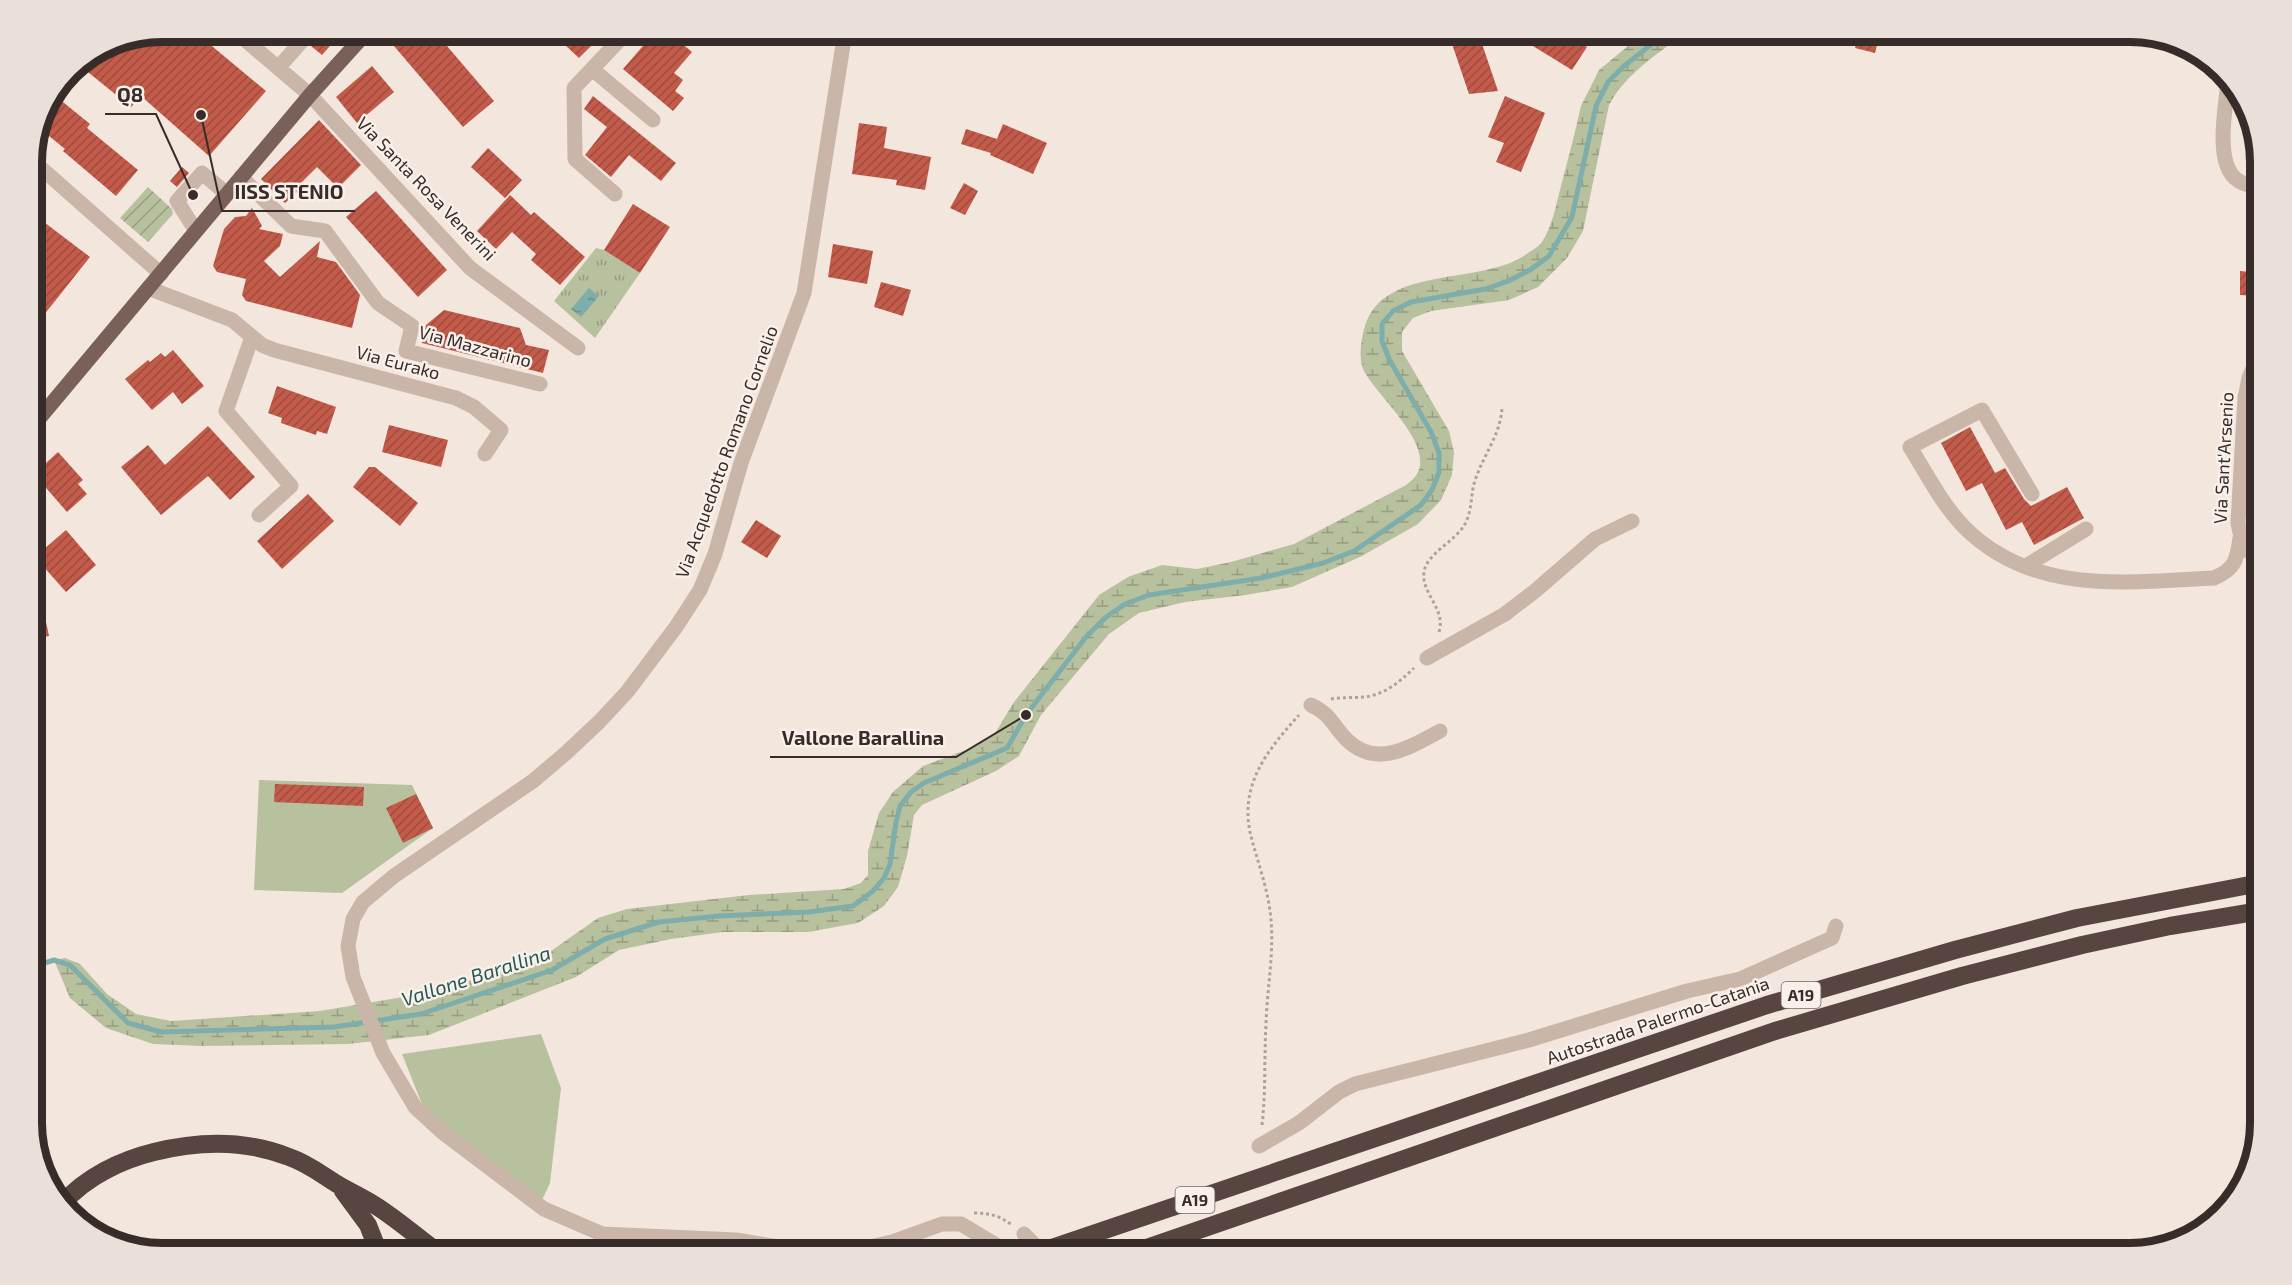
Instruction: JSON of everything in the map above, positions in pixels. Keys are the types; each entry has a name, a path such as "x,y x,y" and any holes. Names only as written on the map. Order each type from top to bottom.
{"highway":[{"name":"Autostrada Palermo-Catania","path":"1069,1243 1767,1005 1955,950 2077,918 2250,885"},
{"name":"A19","path":"1164,1243 1775,1031 1962,975 2082,945 2170,926 2250,913"},
{"path":"68,1197 105,1170 140,1155 176,1146 214,1143 252,1146 289,1156 314,1168 338,1185 374,1205 424,1243"},
{"path":"338,1185 368,1226 375,1243"}],"main road":[{"path":"42,415 310,95 358,42"}],"street":[{"name":"Via Santa Rosa Venerini","path":"248,42 310,95 470,268 578,348"},
{"path":"278,68 301,42"},
{"path":"615,194 575,159 574,88 618,42"},
{"name":"Via Acquedotto Romano Cornelio","path":"753,1243 736,1240 602,1234 544,1209 442,1132 415,1107 383,1053 352,977 348,946 353,919 363,902 394,876 533,781 566,753 627,692 676,627 699,590 715,554 741,463 804,293 843,42"},
{"path":"592,69 653,120"},
{"path":"2227,92 2223,151 2230,175 2242,185 2250,185"},
{"path":"42,169 160,274"},
{"path":"196,231 177,201 202,172 227,194"},
{"name":"Via Mazzarino","path":"241,177 291,226 325,231 378,303 412,326 406,351 540,384"},
{"name":"Via Eurako","path":"148,288 232,320 262,345 274,350 465,402 501,430 485,454"},
{"path":"252,337 226,411 291,486 258,515"},
{"name":"Via Sant'Arsenio","path":"2250,376 2245,398 2238,523 2240,538 2250,553"},
{"path":"2032,494 1982,410 1910,447 1936,489 1963,526 2000,556 2050,576 2109,583 2214,578 2228,572 2238,557 2240,538"},
{"path":"1427,658 1505,614 1595,539 1632,521"},
{"path":"2026,566 2086,529"},
{"path":"1311,705 1325,712 1347,740 1375,756 1393,753 1440,730"},
{"path":"1259,1146 1299,1123 1339,1092 1355,1084 1529,1040 1687,991 1740,979 1832,938 1836,926"},
{"path":"886,1243 942,1224 961,1224 993,1243"},
{"path":"1024,1234 1033,1243"}],"path":[{"path":"1259,1146 1265,1103 1266,1026 1272,936 1266,890 1251,837 1248,812 1251,787 1260,763 1300,713 1324,699 1365,697 1396,685 1427,658 1436,645 1441,627 1440,612 1425,586 1424,572 1434,555 1456,537 1466,523 1479,468 1502,420 1502,406"},
{"path":"961,1224 969,1213 986,1213 1001,1217 1024,1234"}],"green space":[{"path":"1633,42 1673,42 1633,74 1609,105 1583,231 1567,258 1538,287 1509,300 1431,311 1413,318 1402,332 1402,351 1449,431 1454,452 1452,475 1441,500 1418,524 1362,556 1292,587 1185,602 1139,613 1109,634 1041,715 1019,756 996,771 922,805 914,815 907,856 898,887 884,906 858,923 808,932 723,932 671,939 619,950 576,977 429,1035 348,1044 202,1046 153,1044 106,1028 70,998 54,960 65,958 80,964 107,994 136,1014 171,1021 320,1011 397,998 496,974 551,951 598,918 627,909 749,895 844,889 861,883 868,875 868,851 879,813 893,792 923,766 974,747 994,735 1014,702 1099,595 1128,577 1162,565 1197,569 1294,544 1406,485 1414,478 1418,472 1420,460 1417,447 1410,433 1362,366 1361,349 1365,326 1376,306 1393,293 1413,284 1486,270 1509,263 1530,252 1541,243 1554,214 1581,106 1599,70"},
{"path":"148,187 172,209 173,214 148,242 120,218"},
{"path":"596,248 604,250 640,273 595,338 554,301"},
{"path":"259,780 412,785 433,828 342,893 254,890"},
{"path":"541,1034 561,1088 550,1183 542,1200 454,1135 422,1104 402,1054"}],"water":[{"path":"589,288 599,296 581,317 571,309"}],"building":[{"path":"207,42 266,91 209,156 141,96 131,107 85,70 116,51 146,43"},
{"path":"314,42 333,42 322,55 311,46"},
{"path":"399,42 444,42 494,101 463,127 394,46"},
{"path":"562,42 595,42 579,58"},
{"path":"646,42 680,42 692,52 674,73 683,80 675,91 684,98 673,111 623,69"},
{"path":"1451,42 1481,42 1498,91 1469,94"},
{"path":"1526,42 1580,42 1587,47 1572,70"},
{"path":"1857,42 1878,42 1875,53 1855,48"},
{"path":"372,66 394,92 357,123 336,97"},
{"path":"593,96 676,163 661,181 629,155 611,177 585,155 607,127 584,109"},
{"path":"1505,96 1545,113 1521,172 1496,162 1504,143 1488,137"},
{"path":"60,99 90,124 87,128 138,170 116,196 63,151 65,149 46,133"},
{"path":"319,120 361,165 338,188 317,167 297,187 300,189 285,203 261,179"},
{"path":"859,123 887,127 884,148 931,157 925,190 896,185 897,180 852,174"},
{"path":"1003,124 1047,143 1033,174 990,155 991,153 961,144 966,129 997,139"},
{"path":"488,148 522,180 505,198 471,167"},
{"path":"182,167 189,173 177,187 170,181"},
{"path":"964,183 978,191 965,215 950,208"},
{"path":"376,191 447,270 418,297 346,217"},
{"path":"510,195 531,215 534,212 585,257 560,285 531,260 536,254 512,232 496,249 477,231"},
{"path":"633,204 670,227 640,273 604,250"},
{"path":"252,208 262,226 259,229 283,234 280,246 264,261 280,277 320,241 317,257 336,262 360,295 352,328 246,301 242,295 246,279 217,272 213,266 224,229 235,217 246,216"},
{"path":"42,221 90,257 42,317"},
{"path":"833,244 873,251 867,284 828,277"},
{"path":"2240,271 2250,272 2250,296 2240,295"},
{"path":"881,282 911,290 903,316 874,307"},
{"path":"444,310 520,328 526,345 549,350 543,373 422,343 426,325"},
{"path":"173,350 204,386 182,404 173,392 152,410 125,379 148,360 150,362 161,353 165,357"},
{"path":"277,386 336,407 327,434 317,431 316,435 281,423 282,418 268,413"},
{"path":"389,425 448,440 441,467 382,452"},
{"path":"208,426 255,477 230,500 208,476 161,515 121,467 148,445 165,465"},
{"path":"1970,427 1995,473 2005,468 2024,499 2031,506 2067,487 2084,518 2034,545 2022,522 2006,530 1982,483 1966,491 1941,443"},
{"path":"58,452 83,480 78,484 87,494 67,512 42,483 42,467"},
{"path":"369,467 375,467 418,503 400,526 353,487"},
{"path":"308,494 334,521 282,569 257,541"},
{"path":"756,520 781,536 767,558 741,542"},
{"path":"66,530 96,565 66,592 42,565 42,551"},
{"path":"42,603 49,636 42,637"},
{"path":"275,784 364,787 363,806 274,802"},
{"path":"416,794 433,828 403,843 386,808"}],"waterway":[{"name":"Vallone Barallina","path":"42,964 54,960 70,965 128,1023 161,1032 334,1027 421,1014 552,970 605,939 659,922 719,916 809,912 853,906 873,891 884,878 890,864 900,806 911,792 924,783 1007,748 1026,715 1086,637 1105,618 1125,604 1149,595 1261,578 1323,563 1354,551 1421,505 1432,490 1439,472 1439,453 1431,432 1389,359 1382,341 1382,324 1393,311 1411,302 1486,289 1530,270 1549,256 1572,217 1596,106 1608,82 1654,42"}],"place":[{"name":"IISS STENIO","path":"201,115"},
{"name":"Q8","path":"193,195"},
{"name":"Vallone Barallina","path":"1026,715"}]}
